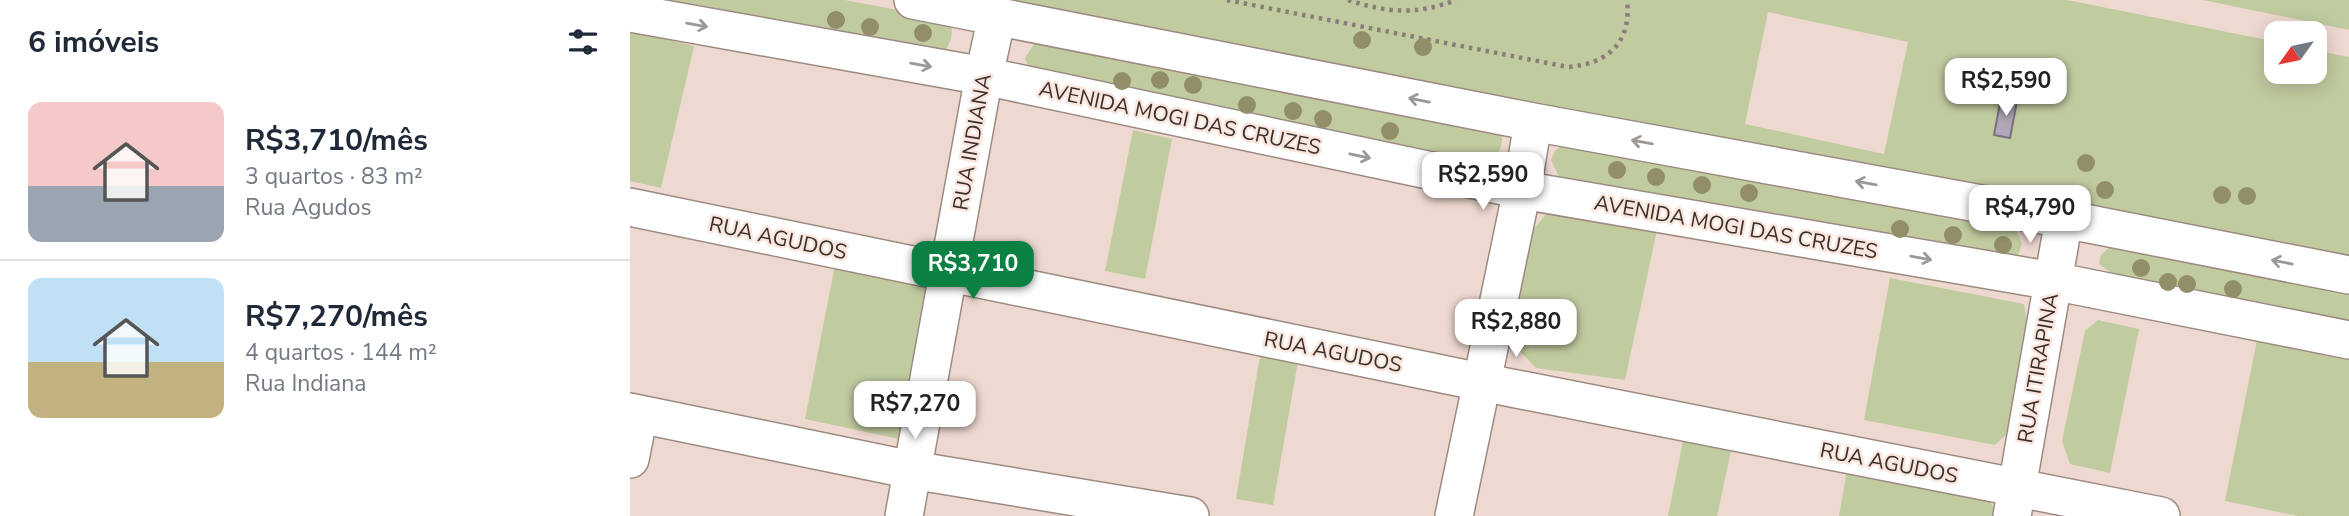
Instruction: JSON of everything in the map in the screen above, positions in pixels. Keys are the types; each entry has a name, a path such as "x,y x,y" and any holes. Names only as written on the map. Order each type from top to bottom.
{"street":[{"path":"913,0 1532,122 2064,219 2349,275"},
{"name":"AVENIDA MOGI DAS CRUZES","path":"630,13 984,76 1521,190 2053,281 2349,340"},
{"name":"RUA INDIANA","path":"904,516 997,16"},
{"path":"1454,516 1521,190 1532,122"},
{"name":"RUA AGUDOS","path":"630,207 1481,382 2014,502 2161,516"},
{"name":"RUA ITIRAPINA","path":"2014,502 2064,219"},
{"path":"630,458 635,413 912,470 1182,515"}],"path":[{"path":"1227,0 1568,67 1595,62 1607,56 1624,34 1627,0"},
{"path":"1348,0 1373,7 1410,12 1456,0"}],"green space":[{"path":"648,0 845,0 945,19 952,25 952,33 943,53"},
{"path":"957,0 2067,0 2264,39 2264,84 2328,84 2328,53 2349,57 2349,272","holes":["1768,12 1908,42 1884,154 1745,124","2001,98 2016,101 2010,138 1994,135"]},
{"path":"2203,0 2349,0 2349,30 2328,26 2328,21 2305,21"},
{"path":"630,31 694,46 661,188 630,181"},
{"path":"1036,41 1502,133 1500,150 1489,160 1478,163 1030,70 1025,58"},
{"path":"1133,130 1172,139 1145,279 1105,271"},
{"path":"1566,142 2015,228 2022,243 2018,256 2006,265 1571,181 1559,177 1551,160 1555,151"},
{"path":"1551,209 1657,230 1625,380 1536,368 1516,347 1513,308 1528,235"},
{"path":"2110,247 2349,294 2349,323 2117,277 2099,264 2101,255"},
{"path":"835,265 933,288 904,440 805,419"},
{"path":"1890,278 2024,304 2030,346 2012,429 1995,445 1864,420"},
{"path":"2098,320 2139,329 2110,473 2070,464 2062,441 2085,331"},
{"path":"2257,340 2349,359 2349,516 2298,516 2225,501"},
{"path":"1260,356 1298,361 1273,505 1236,499"},
{"path":"1683,441 1731,451 1717,516 1668,516"},
{"path":"1848,465 1986,496 1999,516 1839,516"}],"building":[{"path":"2001,98 2017,101 2010,138 1994,135"}]}
